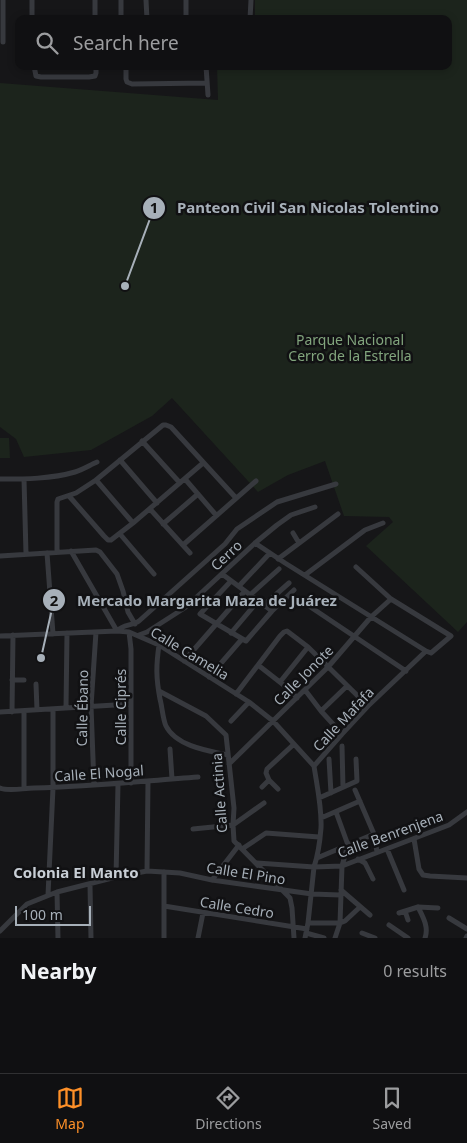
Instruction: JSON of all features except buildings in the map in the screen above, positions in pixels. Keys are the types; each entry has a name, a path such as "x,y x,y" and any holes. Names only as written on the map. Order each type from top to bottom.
{"street":[{"path":"3,0 3,42"},
{"path":"32,0 32,15"},
{"path":"95,0 95,15"},
{"path":"121,0 121,15"},
{"path":"146,0 147,15"},
{"path":"186,0 186,15"},
{"path":"250,15 251,0"},
{"path":"35,70 36,76 41,77 89,77 94,76 96,70"},
{"path":"126,70 126,80 132,84 207,83"},
{"path":"206,70 208,95"},
{"path":"57,552 58,500 76,493 96,480 163,425 171,427 236,498"},
{"path":"142,441 180,483"},
{"path":"120,460 157,503"},
{"path":"0,478 51,477 76,472 97,462"},
{"path":"69,496 108,540 113,539 203,463"},
{"path":"24,479 26,554"},
{"path":"184,479 216,515"},
{"path":"96,480 134,523"},
{"path":"183,545 256,481"},
{"path":"0,636 117,631 123,626 135,624 225,544 237,529 277,502 336,484"},
{"path":"163,524 198,494"},
{"name":"Cerro","path":"138,635 147,632 186,607 277,525 292,515 314,507"},
{"path":"150,509 190,553"},
{"path":"278,559 338,514"},
{"path":"305,576 365,530 383,523"},
{"path":"293,533 299,543"},
{"path":"120,534 154,574"},
{"path":"256,543 278,559 426,651"},
{"path":"0,556 71,551 96,550 100,552 118,574 128,612 135,624"},
{"path":"71,551 117,631"},
{"path":"47,553 53,634"},
{"path":"239,586 270,553"},
{"path":"356,567 391,599"},
{"path":"250,594 279,569"},
{"path":"222,574 272,611"},
{"path":"231,581 200,614 231,634 246,641 272,611 294,590"},
{"path":"264,605 289,584"},
{"path":"184,661 245,591"},
{"name":"Calle Jonote","path":"229,764 328,667 371,617 391,599"},
{"name":"Calle Mafafa","path":"307,931 314,867 321,829 314,766 368,706 426,651 431,653 450,636 391,599"},
{"path":"231,634 258,601"},
{"path":"306,604 406,671"},
{"name":"Calle Camelia","path":"117,631 129,632 159,645 249,702 273,721 314,766"},
{"path":"236,694 280,636 287,631 308,647 368,706"},
{"name":"Calle Ébano","path":"94,785 91,706 96,632"},
{"name":"Calle Ciprés","path":"129,632 131,649 131,783"},
{"path":"66,708 67,633"},
{"path":"12,712 13,635"},
{"path":"209,677 242,639"},
{"path":"159,645 157,681 166,725 174,735 186,743 197,748 228,755"},
{"path":"280,682 308,647"},
{"path":"258,665 290,690 297,698"},
{"path":"12,680 24,680"},
{"path":"36,684 37,710"},
{"path":"321,711 347,686"},
{"path":"305,690 342,734"},
{"name":"Calle Actinia","path":"159,691 206,716 226,734 234,808 234,841 241,847"},
{"path":"231,720 249,702"},
{"path":"0,712 131,704"},
{"path":"48,895 53,788 53,709"},
{"path":"24,711 24,788"},
{"path":"278,789 269,780 266,774 267,769 294,744"},
{"path":"342,746 343,787"},
{"path":"170,749 172,779"},
{"path":"329,759 331,793"},
{"path":"318,798 357,781 356,759"},
{"name":"Calle El Nogal","path":"0,789 53,788 198,777"},
{"path":"262,787 269,780"},
{"path":"148,781 148,871"},
{"path":"116,877 118,784"},
{"path":"355,790 374,834 377,852"},
{"path":"320,818 360,801"},
{"path":"193,829 233,825 264,803"},
{"path":"335,938 340,923 342,866 348,845 336,812"},
{"name":"Calle Benrenjena","path":"257,863 314,867 342,866 449,826 467,812"},
{"path":"212,880 241,847 266,833 320,837"},
{"path":"317,858 374,834"},
{"path":"414,839 419,869 423,875 467,878"},
{"path":"241,847 290,898 294,938"},
{"path":"388,849 404,890"},
{"path":"358,860 365,863 373,879"},
{"name":"Calle El Pino","path":"0,931 27,904 48,895 116,877 148,871 180,873 212,880 312,894 341,892"},
{"path":"164,872 164,938"},
{"path":"90,884 90,938"},
{"path":"57,892 58,938"},
{"path":"341,892 370,915"},
{"name":"Calle Cedro","path":"164,906 293,927 307,931"},
{"path":"307,931 340,923 360,906"},
{"path":"399,913 418,906 438,908"},
{"path":"418,906 427,932 425,938"},
{"path":"405,911 408,920"},
{"path":"198,938 203,913"},
{"path":"450,918 467,929"},
{"path":"389,925 408,938"},
{"path":"307,931 324,938"},
{"path":"362,934 375,938"}],"green space":[{"name":"Parque Nacional Cerro de la Estrella","path":"255,0 467,0 467,622 458,632 366,546 393,522 389,517 344,516 325,461 288,475 258,492 172,398 152,416 91,450 24,457 16,439 0,427 0,83 218,100 217,70 452,70 452,15 255,15"},
{"path":"0,438 9,438 10,458 0,458"}],"place":[{"name":"Panteon Civil San Nicolas Tolentino","path":"125,286"},
{"name":"Mercado Margarita Maza de Juárez","path":"41,658"}],"district":[{"name":"Colonia El Manto","path":"76,872"}]}
